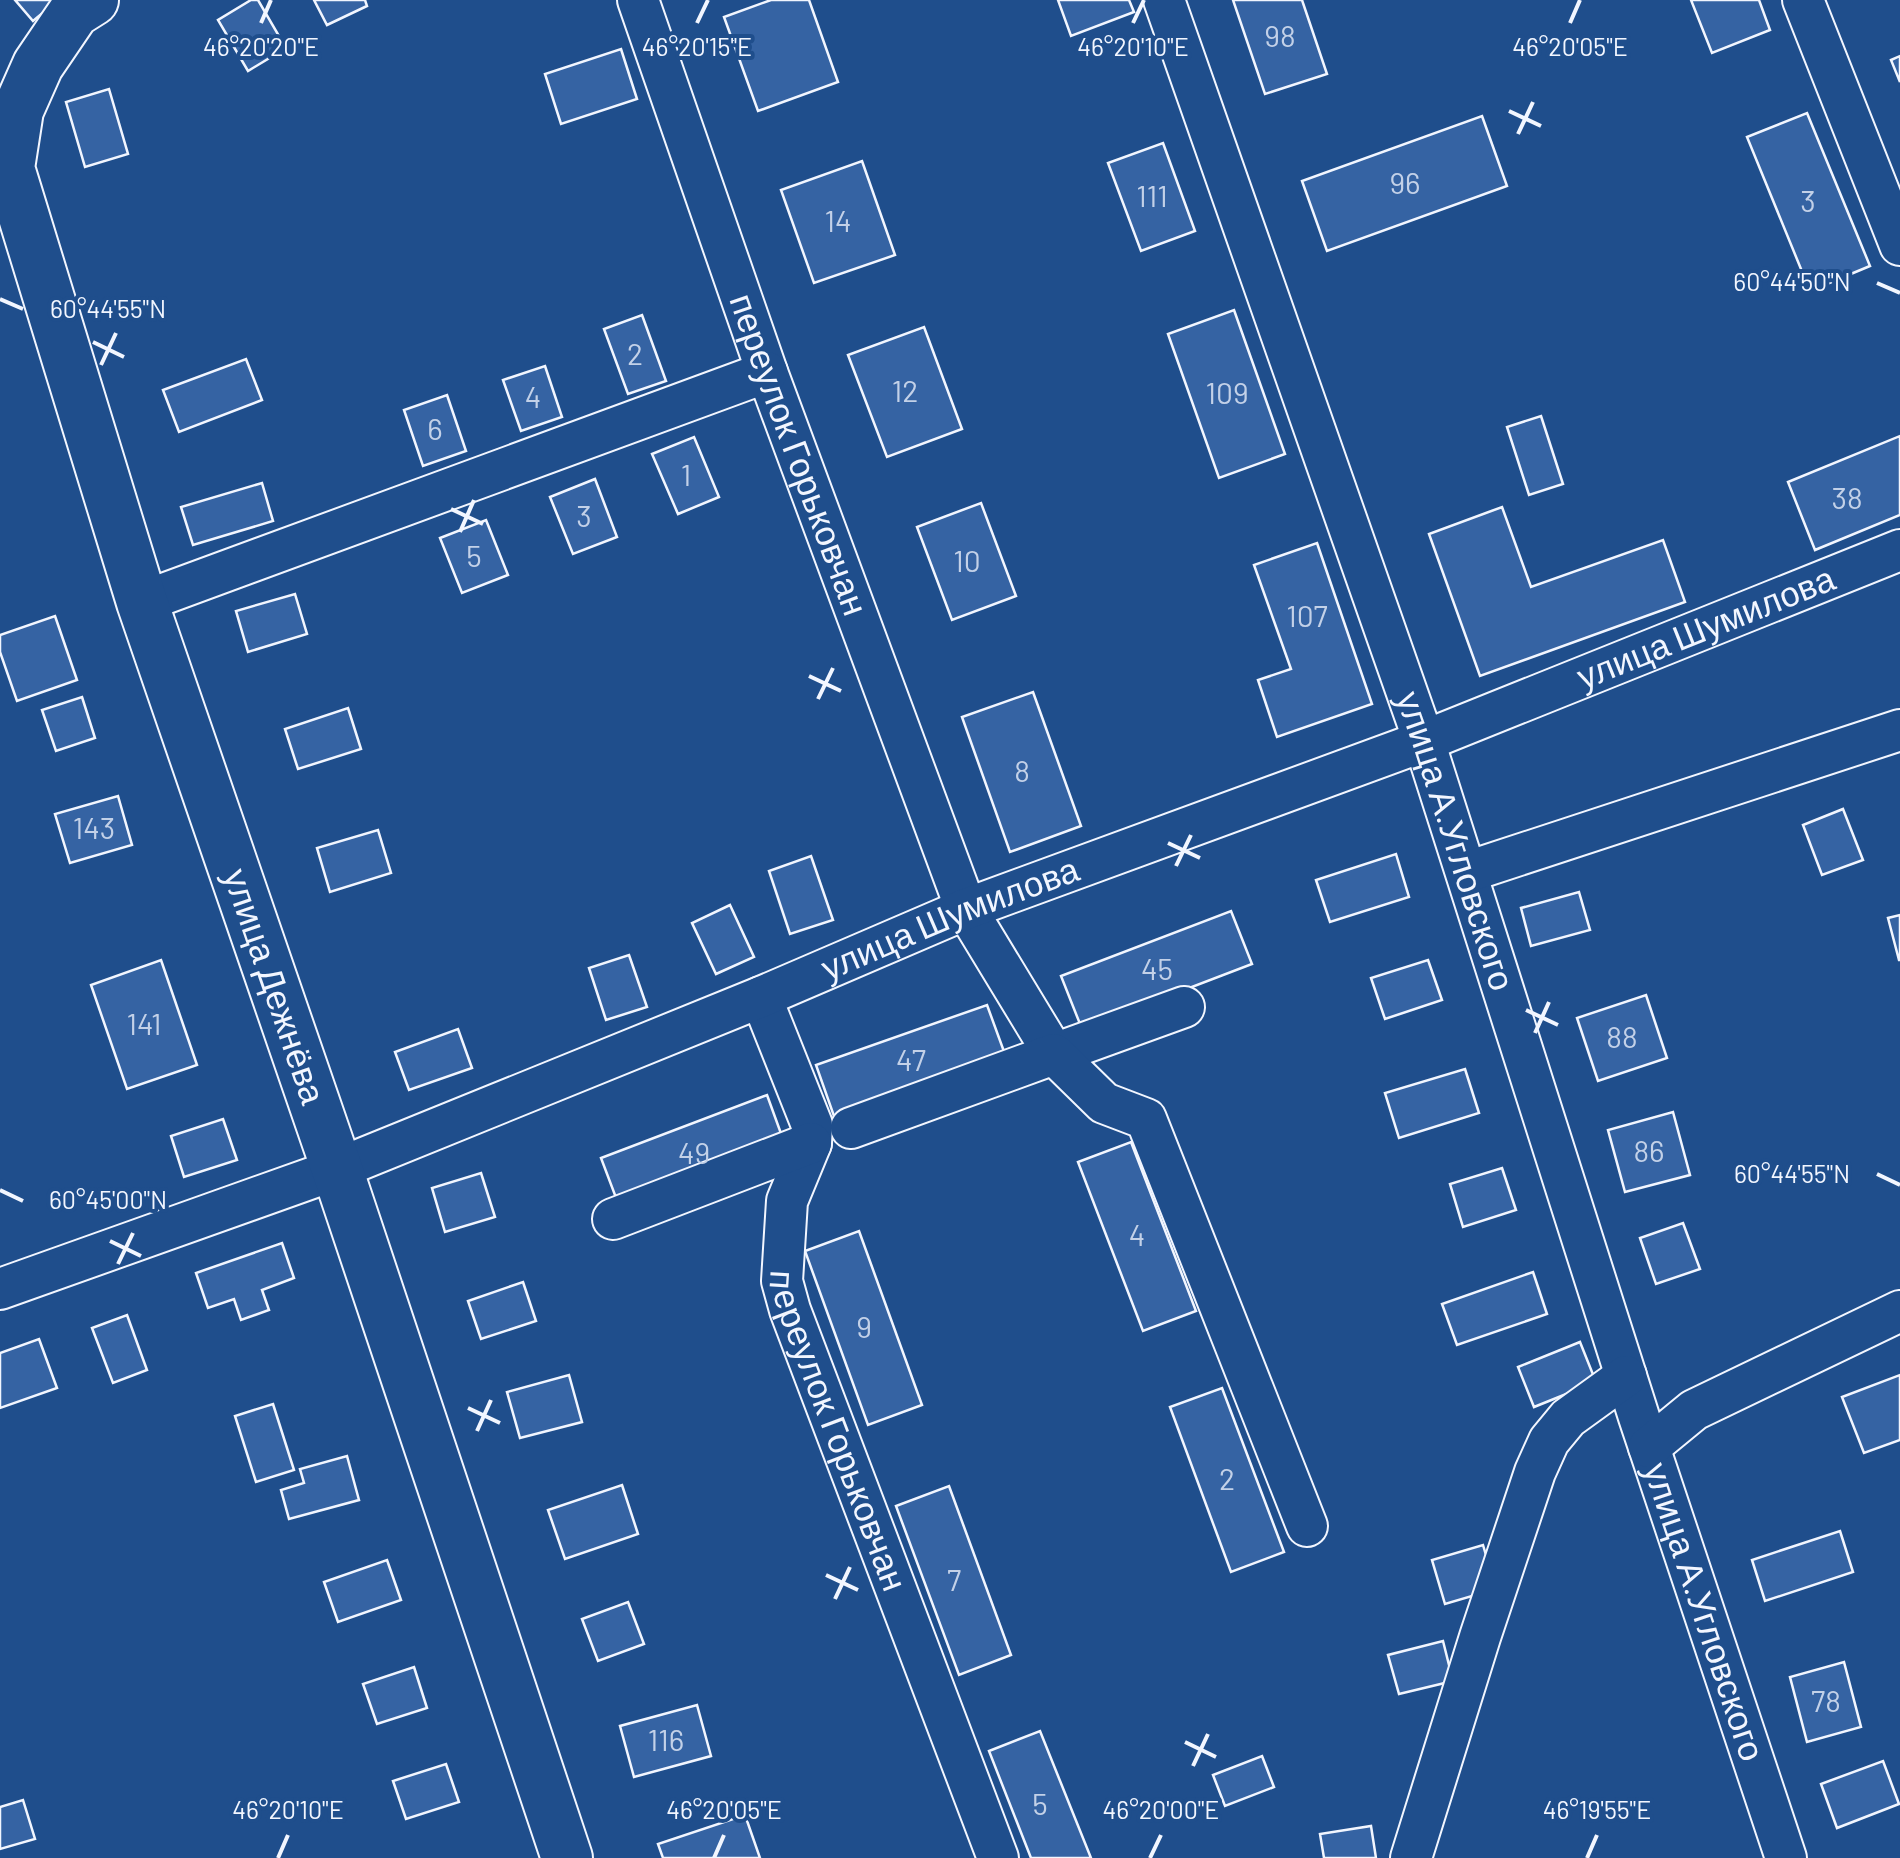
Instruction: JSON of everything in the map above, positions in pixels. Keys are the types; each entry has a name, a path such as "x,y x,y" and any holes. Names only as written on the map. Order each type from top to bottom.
{"main road":[{"name":"улица Дежнёва","path":"93,0 74,12 9,111 9,168 142,602 566,1858"}],"street":[{"name":"переулок Горьковчан","path":"638,0 767,372 966,909 1054,1054 1104,1102 1146,1119 1307,1526"},
{"name":"улица А.Угловского","path":"1164,0 1424,740 1626,1376 1786,1858"},
{"path":"1803,0 1900,245"},
{"path":"142,602 767,372"},
{"name":"улица Шумилова","path":"0,1289 336,1169 761,997 966,909 1424,740 1900,550"},
{"path":"1467,872 1900,730"},
{"path":"613,1219 810,1143 812,1125 761,997"},
{"path":"851,1128 1184,1007"},
{"name":"переулок Горьковчан","path":"810,1143 787,1201 782,1281 998,1858"},
{"path":"1649,1447 1694,1410 1900,1311"},
{"path":"1411,1858 1486,1619 1549,1441 1568,1418 1626,1376"}],"building":[{"path":"15,0 58,0 33,21"},
{"path":"251,0 258,0 286,48 248,71 218,20"},
{"path":"314,0 365,0 367,6 327,25"},
{"path":"771,0 809,0 838,82 758,111 724,17"},
{"path":"1058,0 1129,0 1134,12 1071,36"},
{"path":"1233,0 1302,0 1327,74 1265,94"},
{"path":"1691,0 1759,0 1770,30 1712,53"},
{"path":"621,49 637,99 561,124 545,74"},
{"path":"1900,56 1900,82 1891,60"},
{"path":"109,89 128,154 85,167 66,102"},
{"path":"1807,113 1870,266 1810,291 1747,137"},
{"path":"1482,116 1507,186 1327,251 1302,181"},
{"path":"1163,143 1195,231 1141,251 1108,163"},
{"path":"862,161 895,255 814,283 781,190"},
{"path":"1234,310 1285,454 1219,478 1168,334"},
{"path":"642,315 666,381 628,394 604,329"},
{"path":"924,327 962,429 887,457 848,355"},
{"path":"246,359 262,400 179,432 163,390"},
{"path":"545,366 562,417 521,431 503,380"},
{"path":"447,395 466,451 423,466 404,410"},
{"path":"1541,416 1563,484 1529,495 1507,427"},
{"path":"1900,436 1900,515 1815,550 1788,482"},
{"path":"694,437 719,497 678,514 652,454"},
{"path":"595,479 617,537 573,554 550,497"},
{"path":"262,483 273,521 193,545 181,507"},
{"path":"981,503 1016,596 952,620 917,527"},
{"path":"1502,507 1531,587 1663,540 1685,602 1480,676 1429,534"},
{"path":"486,520 508,575 462,593 440,538"},
{"path":"1317,543 1372,704 1277,737 1258,680 1291,669 1254,565"},
{"path":"295,594 307,634 248,652 236,611"},
{"path":"55,616 77,680 17,701 0,652 0,635"},
{"path":"1033,692 1081,826 1010,852 962,717"},
{"path":"82,697 95,738 56,751 42,710"},
{"path":"348,708 361,749 298,769 285,729"},
{"path":"118,796 132,845 70,863 55,814"},
{"path":"1843,809 1863,860 1822,875 1803,825"},
{"path":"378,830 391,873 330,892 317,848"},
{"path":"1396,854 1409,897 1330,922 1316,880"},
{"path":"811,856 833,920 790,934 769,871"},
{"path":"1579,892 1590,930 1531,946 1521,908"},
{"path":"730,905 754,957 716,974 692,923"},
{"path":"1231,911 1252,964 1082,1029 1061,976"},
{"path":"1900,915 1900,960 1899,960 1888,918"},
{"path":"629,955 647,1007 606,1020 589,968"},
{"path":"161,960 197,1065 127,1089 91,985"},
{"path":"1428,960 1442,1000 1385,1019 1371,978"},
{"path":"1646,995 1667,1058 1598,1081 1577,1018"},
{"path":"987,1005 1006,1057 835,1119 816,1065"},
{"path":"458,1029 472,1068 409,1090 395,1052"},
{"path":"1465,1069 1479,1113 1399,1138 1385,1093"},
{"path":"767,1095 787,1150 621,1211 601,1158"},
{"path":"1673,1112 1690,1175 1625,1192 1608,1130"},
{"path":"223,1119 237,1160 184,1177 171,1136"},
{"path":"1131,1142 1196,1311 1143,1331 1078,1162"},
{"path":"1502,1168 1516,1210 1463,1227 1450,1184"},
{"path":"481,1173 495,1217 445,1232 432,1188"},
{"path":"1683,1223 1700,1269 1656,1284 1640,1238"},
{"path":"859,1231 922,1405 868,1425 805,1251"},
{"path":"282,1243 294,1278 262,1290 269,1310 241,1320 234,1299 208,1308 196,1273"},
{"path":"1533,1272 1547,1314 1457,1345 1442,1304"},
{"path":"523,1282 536,1321 481,1339 468,1301"},
{"path":"127,1315 147,1370 113,1383 92,1328"},
{"path":"39,1339 57,1388 0,1408 0,1353"},
{"path":"1580,1342 1596,1382 1534,1407 1518,1367"},
{"path":"569,1375 582,1422 520,1438 507,1392"},
{"path":"1900,1375 1900,1440 1864,1453 1842,1397"},
{"path":"1222,1388 1284,1552 1231,1572 1170,1407"},
{"path":"273,1404 294,1470 256,1482 235,1416"},
{"path":"347,1456 359,1500 289,1519 281,1490 304,1483 300,1469"},
{"path":"622,1485 638,1534 565,1559 548,1510"},
{"path":"949,1486 1011,1655 959,1675 896,1506"},
{"path":"1840,1531 1853,1572 1765,1601 1752,1560"},
{"path":"1483,1545 1496,1589 1445,1604 1432,1560"},
{"path":"387,1560 401,1600 338,1622 324,1582"},
{"path":"628,1602 644,1644 598,1661 582,1619"},
{"path":"1443,1641 1453,1681 1399,1694 1388,1655"},
{"path":"1844,1662 1861,1727 1807,1742 1790,1677"},
{"path":"414,1667 427,1708 377,1724 363,1684"},
{"path":"697,1705 711,1756 634,1777 620,1726"},
{"path":"1040,1731 1091,1858 1031,1858 989,1751"},
{"path":"1262,1756 1274,1787 1225,1806 1213,1775"},
{"path":"1883,1761 1899,1804 1837,1828 1821,1784"},
{"path":"446,1764 459,1802 406,1819 393,1781"},
{"path":"23,1800 35,1839 0,1849 0,1807"},
{"path":"745,1815 760,1858 663,1858 658,1844"},
{"path":"1371,1826 1376,1858 1324,1858 1320,1834"}]}
